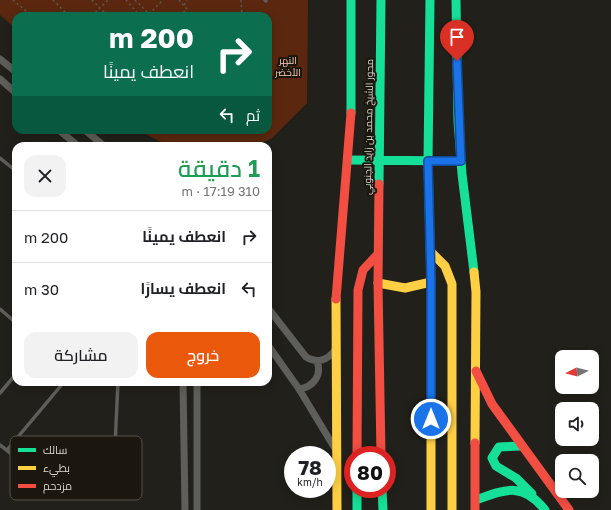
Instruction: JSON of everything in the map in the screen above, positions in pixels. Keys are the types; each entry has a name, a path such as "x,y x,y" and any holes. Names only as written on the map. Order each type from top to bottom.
{"main road":[{"path":"336,446 335,350 339,238 348,160 351,0"},
{"name":"محور الشيخ محمد بن زايد الجنوبي","path":"381,0 378,254 381,446"},
{"path":"430,0 428,161 431,252 431,510"},
{"path":"456,0 458,122 476,292 475,510"},
{"path":"348,160 461,161"},
{"path":"431,252 446,265 452,284 452,510"},
{"path":"357,446 358,290 363,270 378,254"},
{"path":"378,283 388,287 405,289 421,286 431,282"},
{"path":"475,368 486,393 521,446 570,510"},
{"path":"521,446 499,447 494,452 493,459 498,468 515,478 532,494 545,510"},
{"path":"336,450 338,510"},
{"path":"476,500 505,491 532,494"},
{"path":"357,498 357,510"},
{"path":"382,498 383,510"}],"street":[{"path":"0,59 12,69"},
{"path":"0,80 12,90"},
{"path":"64,134 73,142"},
{"path":"90,134 99,142"},
{"path":"272,313 306,357 317,361 328,358 335,350"},
{"path":"272,351 299,389 334,446"},
{"path":"299,389 308,387 316,380 319,370 317,361"},
{"path":"183,386 185,510"},
{"path":"197,386 197,510"}],"lane":[{"path":"0,158 12,168"},
{"path":"0,309 12,320"},
{"path":"0,393 12,379"},
{"path":"19,436 61,386"},
{"path":"115,436 118,386"},
{"path":"0,445 10,453"},
{"path":"7,450 10,446"}],"path":[{"path":"13,0 27,12"},
{"path":"53,0 65,12"},
{"path":"92,0 104,12"},
{"path":"96,12 108,0"},
{"path":"126,0 136,12"},
{"path":"134,0 147,12"},
{"path":"151,12 163,0"},
{"path":"179,0 187,9 184,12"},
{"path":"184,5 187,0"},
{"path":"241,0 242,12"}],"green space":[{"name":"النهر الأخضر","path":"0,0 308,0 307,103 271,139 263,142 161,142 146,134 272,134 272,12 12,12 12,26 0,15"}],"traffic: fast":[{"path":"351,0 351,113"},
{"path":"379,184 381,0"},
{"path":"430,0 428,161 431,282 431,411"},
{"path":"456,0 458,121 462,174 474,272"},
{"path":"348,160 461,161"},
{"path":"521,446 499,447 492,458 496,466 516,478 532,494"},
{"path":"476,500 496,493 514,490 529,495 545,510"},
{"path":"357,498 357,510"},
{"path":"382,498 383,510"}],"traffic: slow":[{"path":"431,252 445,266 452,284 452,510"},
{"path":"474,272 476,292 475,443"},
{"path":"378,283 405,288 431,282"},
{"path":"336,299 337,510"},
{"path":"431,411 431,510"}],"traffic: jam":[{"path":"336,299 351,113"},
{"path":"379,184 378,283 381,446"},
{"path":"357,446 358,290 363,270 378,254"},
{"path":"476,371 492,404 569,510"},
{"path":"475,443 475,510"}],"route":[{"path":"431,419 431,282 428,161 461,161 458,122 457,61"}]}
